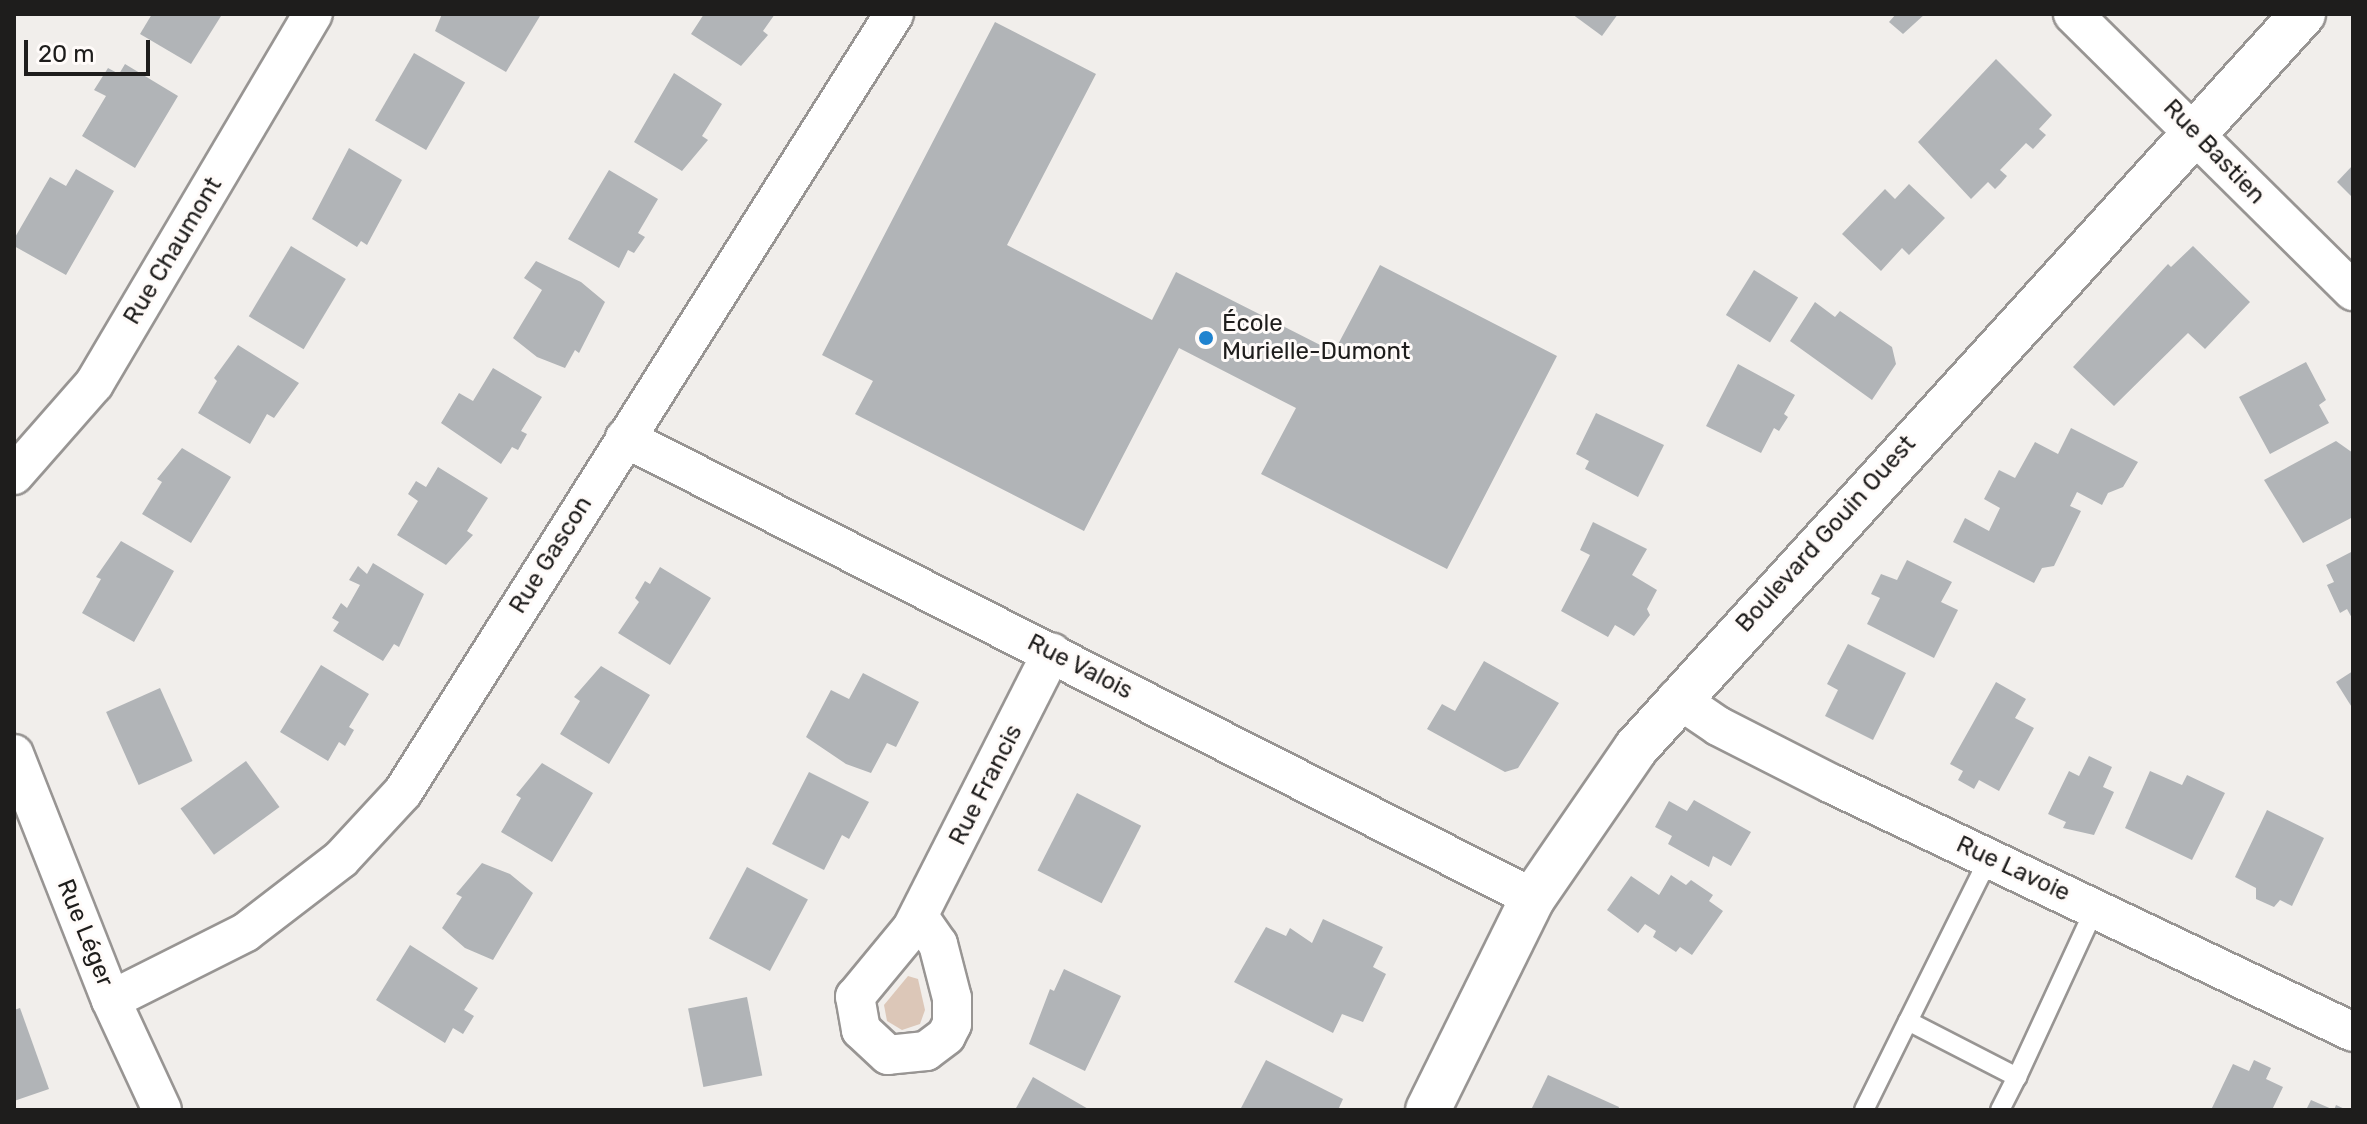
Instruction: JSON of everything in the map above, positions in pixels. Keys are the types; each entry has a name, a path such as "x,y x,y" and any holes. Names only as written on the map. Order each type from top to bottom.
{"street":[{"name":"Rue Chaumont","path":"14,475 94,384 313,14"},
{"name":"Rue Gascon","path":"111,1000 246,932 341,859 392,803 894,14"},
{"name":"Rue Bastien","path":"2073,14 2353,291"},
{"name":"Boulevard Gouin Ouest","path":"1428,1110 1533,898 1610,783 1677,698 2192,131 2303,14"},
{"name":"Rue Valois","path":"625,438 1533,898"},
{"name":"Rue Francis","path":"919,917 1052,652"},
{"name":"Rue Lavoie","path":"1677,698 1718,726 2353,1032"},
{"name":"Rue Léger","path":"14,754 111,1000 162,1110"}],"lane":[{"path":"1864,1110 1989,858"},
{"path":"2000,1110 2095,908"},
{"path":"1908,1021 2017,1077"}],"shaded area":[{"path":"908,976 918,979 925,1010 920,1024 902,1030 887,1021 884,1005"}],"building":[{"path":"152,14 221,16 191,64 140,34"},
{"path":"442,14 540,16 506,72 435,31"},
{"path":"704,14 775,14 763,31 768,35 741,66 691,34"},
{"path":"1572,14 1618,14 1602,36"},
{"path":"1896,14 1925,14 1903,34 1889,22"},
{"path":"995,22 1096,74 1007,245 1152,320 1176,272 1334,352 1380,265 1557,356 1447,569 1261,474 1296,408 1179,348 1084,531 855,414 873,381 822,355"},
{"path":"414,53 465,82 426,150 375,121"},
{"path":"1996,59 2052,115 2039,129 2046,135 2033,149 2026,143 2000,170 2007,176 2001,183 1995,189 1988,182 1971,199 1918,142"},
{"path":"125,64 178,96 135,168 82,136 106,96 94,90 108,68 119,74"},
{"path":"674,73 722,104 702,136 708,140 682,171 634,142"},
{"path":"349,148 402,180 367,245 361,241 357,247 312,219"},
{"path":"2353,165 2353,198 2337,182"},
{"path":"76,169 114,191 66,275 14,246 14,239 50,177 66,186"},
{"path":"609,170 658,199 638,233 645,237 634,253 628,250 619,268 568,239"},
{"path":"1909,184 1945,218 1909,255 1902,248 1881,271 1842,234 1885,189 1895,199"},
{"path":"291,246 346,279 304,349 249,316"},
{"path":"2193,246 2250,302 2205,349 2188,333 2114,406 2073,367 2168,264 2171,267"},
{"path":"536,261 581,282 605,302 579,353 575,350 565,368 537,357 513,338 542,290 524,278"},
{"path":"1754,270 1798,298 1770,343 1726,315"},
{"path":"1815,302 1835,317 1840,311 1892,347 1896,364 1872,400 1790,341"},
{"path":"238,345 299,383 274,418 267,414 250,444 198,413 217,381 214,378"},
{"path":"2306,362 2326,400 2319,405 2329,423 2270,454 2239,397"},
{"path":"1738,364 1795,395 1784,414 1788,417 1779,431 1774,428 1761,453 1706,426"},
{"path":"493,368 542,397 521,431 527,434 518,450 512,447 501,464 441,423 459,393 473,401"},
{"path":"1596,413 1664,445 1638,497 1585,469 1589,461 1576,454"},
{"path":"2071,428 2138,462 2123,487 2108,493 2102,505 2077,492 2070,506 2081,511 2054,566 2042,568 2034,583 1953,542 1965,518 1989,531 2000,508 1984,499 1999,470 2015,478 2035,442 2058,454"},
{"path":"2336,441 2353,453 2353,517 2303,543 2264,480"},
{"path":"182,448 231,477 191,543 142,514 162,482 157,479"},
{"path":"438,467 488,498 467,531 473,535 446,565 397,535 418,501 408,494 416,481 426,487"},
{"path":"1593,522 1647,549 1632,575 1657,590 1647,609 1650,615 1634,636 1615,625 1608,637 1561,611 1590,555 1580,550"},
{"path":"121,541 174,571 134,642 82,613 101,579 96,577"},
{"path":"2353,551 2353,620 2347,609 2340,613 2327,585 2334,582 2326,565"},
{"path":"1907,560 1952,582 1941,602 1958,610 1934,658 1867,624 1880,598 1871,594 1881,574 1897,580"},
{"path":"373,563 424,594 399,647 394,644 383,661 333,631 339,622 332,618 341,603 347,608 360,585 349,580 358,566 367,574"},
{"path":"660,567 711,598 670,665 618,633 639,602 635,598 645,581 650,584"},
{"path":"1848,644 1906,673 1873,740 1825,716 1838,690 1827,684"},
{"path":"1484,661 1559,703 1518,768 1505,772 1427,729 1442,704 1455,711"},
{"path":"321,665 369,694 349,727 354,730 345,746 339,742 328,761 280,732"},
{"path":"601,666 650,695 609,764 560,734 580,701 574,697"},
{"path":"2353,671 2353,709 2336,682"},
{"path":"863,673 919,702 896,747 887,743 871,773 846,764 806,737 831,690 849,699"},
{"path":"1996,682 2026,699 2015,718 2034,728 1999,791 1979,780 1974,789 1958,780 1963,771 1950,764"},
{"path":"160,688 193,761 139,785 106,712"},
{"path":"2089,756 2112,767 2103,787 2114,792 2094,835 2063,828 2066,822 2048,814 2069,771 2079,776"},
{"path":"246,761 280,807 214,855 180,809"},
{"path":"542,763 593,793 552,862 501,832 521,798 516,795"},
{"path":"2150,771 2182,785 2187,775 2225,793 2192,860 2125,828"},
{"path":"809,772 869,802 849,839 842,835 824,870 772,844"},
{"path":"1077,793 1141,826 1102,903 1038,871"},
{"path":"1694,800 1751,832 1731,866 1713,856 1709,867 1668,844 1672,836 1655,827 1669,801 1687,811"},
{"path":"2267,810 2324,838 2292,906 2280,900 2274,907 2256,899 2256,888 2235,877"},
{"path":"482,863 510,874 533,893 493,960 465,948 442,928 462,897 456,894"},
{"path":"747,867 808,899 770,971 709,939"},
{"path":"1671,875 1686,885 1691,880 1713,895 1709,901 1723,911 1692,955 1680,947 1676,952 1653,937 1656,931 1645,924 1638,933 1607,910 1631,876 1659,895"},
{"path":"1323,919 1383,947 1373,967 1386,974 1363,1022 1342,1014 1333,1033 1234,982 1266,927 1286,936 1290,928 1312,943"},
{"path":"410,945 478,988 464,1010 474,1016 463,1034 453,1028 445,1043 376,1000"},
{"path":"1064,969 1121,996 1085,1071 1029,1044 1050,989 1054,991"},
{"path":"747,997 762,1076 703,1087 688,1008"},
{"path":"20,1008 49,1089 14,1101 14,1010"},
{"path":"1266,1060 1343,1099 1338,1110 1240,1110"},
{"path":"2254,1060 2271,1068 2266,1079 2283,1087 2272,1110 2211,1110 2233,1064 2249,1071"},
{"path":"1548,1075 1619,1107 1618,1110 1531,1110"},
{"path":"1033,1077 1090,1110 1015,1110"},
{"path":"2311,1100 2334,1110 2306,1110"}],"place":[{"name":"École Murielle-Dumont","path":"1206,338"}]}
